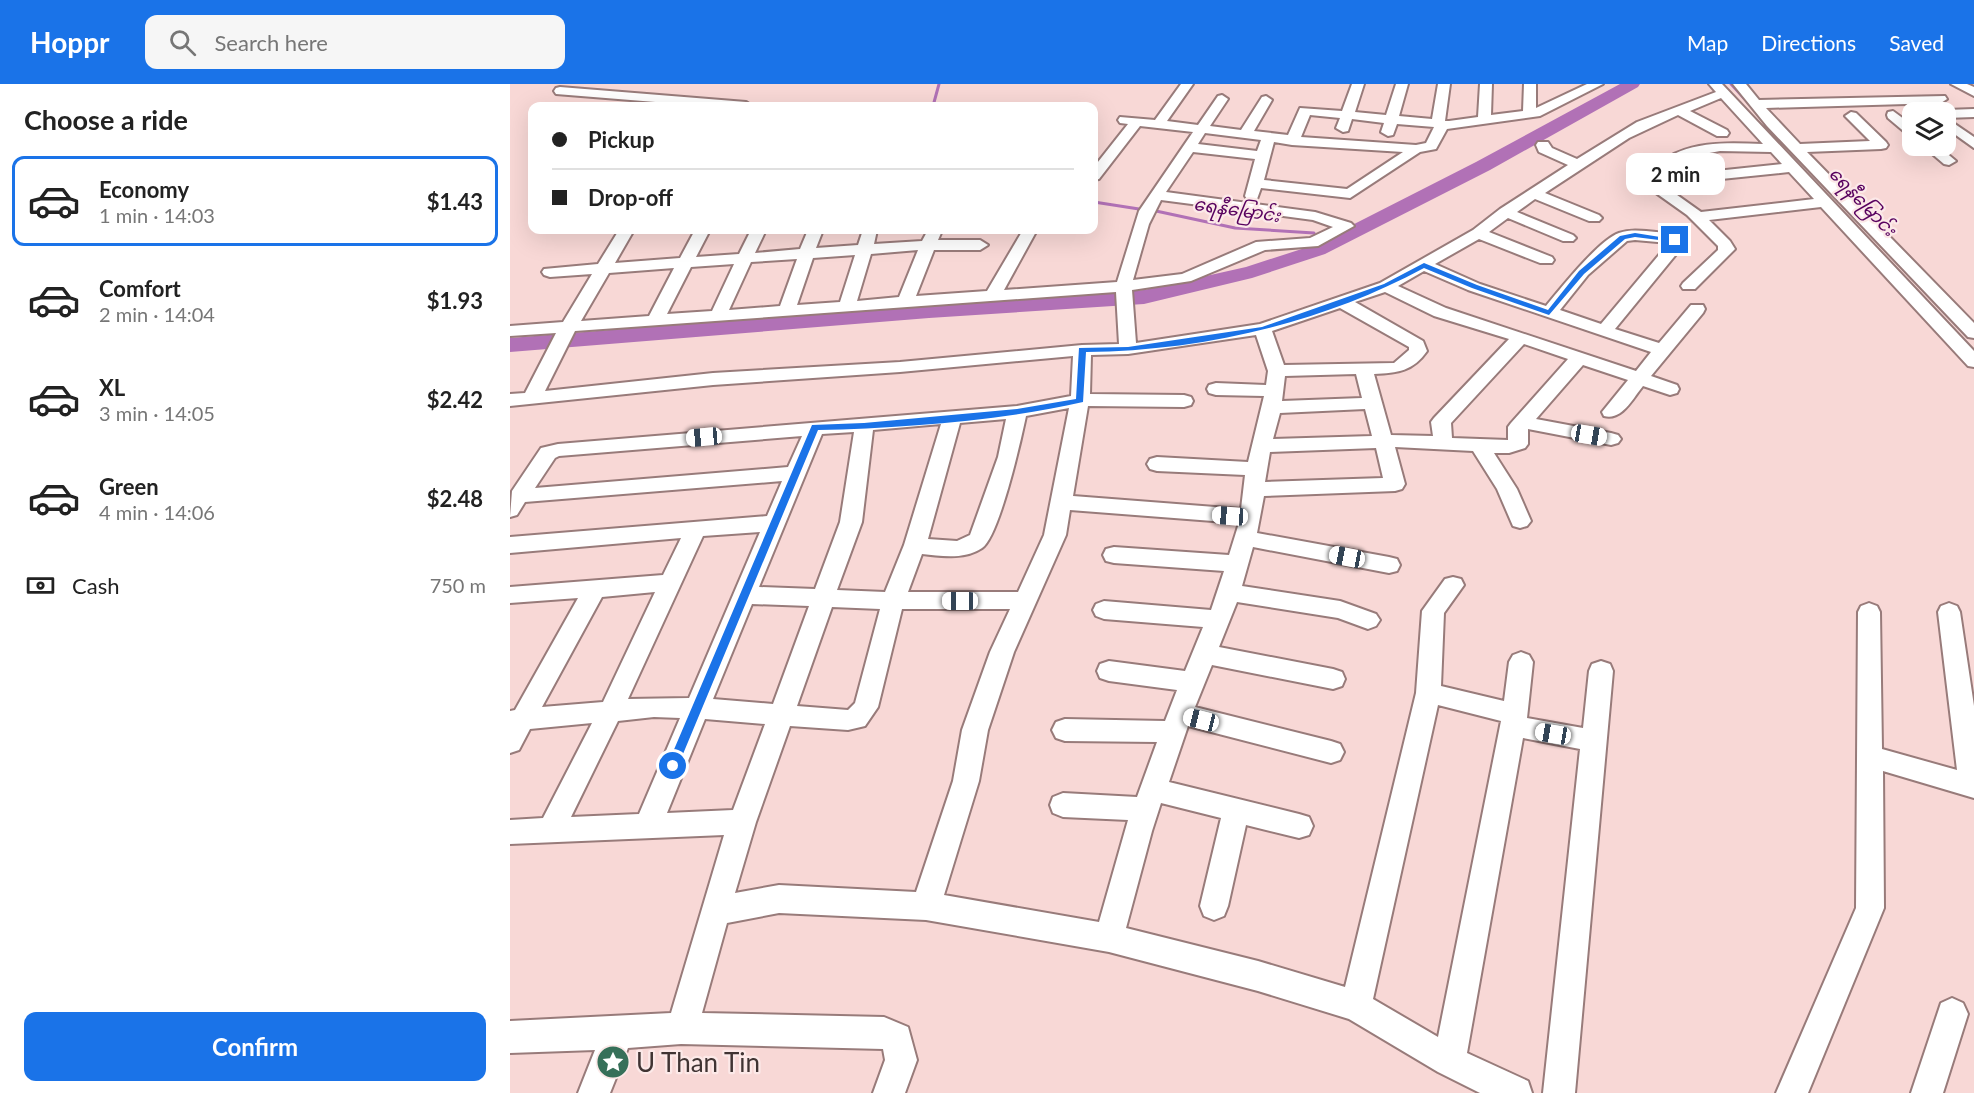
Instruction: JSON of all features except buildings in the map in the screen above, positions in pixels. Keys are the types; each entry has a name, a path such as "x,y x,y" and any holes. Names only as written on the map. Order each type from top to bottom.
{"street":[{"path":"569,84 560,91 696,102"},
{"path":"1159,123 1187,84"},
{"path":"1338,144 1358,84"},
{"path":"1383,146 1393,120 1402,84"},
{"path":"1098,170 1131,120 1292,141 1416,149 1431,146 1440,125 1444,84"},
{"path":"1484,121 1486,84"},
{"path":"1529,114 1530,84"},
{"path":"1592,84 1597,84"},
{"path":"1292,141 1305,111 1440,125 1484,121 1529,114 1597,84"},
{"path":"1914,84 1939,102"},
{"path":"1957,84 1974,92"},
{"path":"1729,88 1755,104 1966,317 1974,333"},
{"path":"510,400 713,379 900,367 1082,350 1128,350 1263,329 1280,321 1343,302 1386,285 1478,232 1577,164 1642,125 1680,111 1729,88"},
{"path":"1729,88 1776,148 1974,362"},
{"path":"1128,350 1124,286 1146,215 1154,198 1222,99"},
{"path":"1245,135 1266,100"},
{"path":"1755,104 1902,106"},
{"path":"1956,109 1974,113"},
{"path":"1680,111 1722,133"},
{"path":"1883,115 1902,125"},
{"path":"1798,148 1881,145 1846,116 1902,115"},
{"path":"1767,118 1788,118"},
{"path":"1956,130 1974,144"},
{"path":"1244,206 1249,203 1268,138"},
{"path":"1543,145 1547,151 1577,164"},
{"path":"1189,147 1262,156"},
{"path":"1647,183 1667,162 1683,153 1718,148 1776,148"},
{"path":"1256,183 1350,194 1416,149"},
{"path":"1943,156 1949,161"},
{"path":"1647,183 1794,167"},
{"path":"1647,183 1697,217 1725,244 1727,249 1689,286"},
{"path":"1533,193 1594,218"},
{"path":"510,331 848,304 992,297 1124,286 1185,278 1262,245 1313,243 1346,226 1315,216 1157,195"},
{"path":"1697,217 1826,202"},
{"path":"1505,212 1568,237"},
{"path":"1478,232 1546,260"},
{"path":"532,398 552,356 602,268 624,234"},
{"path":"656,319 700,234"},
{"path":"719,314 756,234"},
{"path":"787,309 814,234"},
{"path":"848,304 869,234"},
{"path":"992,297 1028,234"},
{"path":"1549,313 1582,272 1622,237 1635,235 1679,241 1604,331"},
{"path":"550,272 864,249 931,237 980,245"},
{"path":"906,301 931,237"},
{"path":"1424,265 1474,287 1662,350"},
{"path":"1386,285 1440,312 1521,337 1670,389"},
{"path":"1274,390 1364,369 1400,367 1419,348 1343,302"},
{"path":"1611,412 1696,309"},
{"path":"1109,938 1149,799 1176,723 1229,592 1247,527 1274,390 1263,329"},
{"path":"1443,443 1442,422 1521,337"},
{"path":"926,906 966,781 975,730 1002,652 1055,535 1080,400 1082,350"},
{"path":"1263,446 1397,441 1509,447 1518,444 1516,433 1522,422 1579,358"},
{"path":"1157,464 1255,479 1395,484 1397,441 1373,403 1364,369"},
{"path":"1216,389 1274,390 1373,403"},
{"path":"515,503 548,453 558,450 1017,412 1080,400 1184,401"},
{"path":"915,545 964,549 973,546 979,540 1008,457 1017,412"},
{"path":"516,720 654,707 697,708 848,720 860,715 866,707 893,601 915,545 952,418"},
{"path":"1522,422 1611,439"},
{"path":"681,1028 693,995 742,822 851,522 864,426"},
{"path":"648,825 815,427"},
{"path":"1489,446 1482,450 1507,489 1520,521"},
{"path":"515,503 795,473"},
{"path":"1062,502 1247,527 1389,565"},
{"path":"510,545 775,523"},
{"path":"551,830 611,710 696,529"},
{"path":"1114,555 1237,564"},
{"path":"510,595 670,583"},
{"path":"1356,1006 1428,693 1433,611 1453,585"},
{"path":"510,742 516,720 595,588"},
{"path":"1229,592 1340,610 1368,620"},
{"path":"744,595 893,601 1027,600"},
{"path":"1104,610 1218,619"},
{"path":"1792,1093 1870,908 1869,612"},
{"path":"1869,756 1973,786 1949,612"},
{"path":"1204,654 1333,679"},
{"path":"1449,1061 1514,720 1521,662"},
{"path":"1109,671 1193,682"},
{"path":"1559,1093 1601,671"},
{"path":"1428,693 1514,720 1594,741"},
{"path":"1065,730 1176,723 1331,752"},
{"path":"1063,806 1149,799 1236,810 1299,826"},
{"path":"1214,906 1236,810"},
{"path":"510,832 742,822"},
{"path":"715,911 779,899 926,906 1109,938 1258,976 1356,1006 1449,1061 1516,1093"},
{"path":"1927,1093 1952,1014"},
{"path":"510,1037 681,1028 884,1033 897,1038 901,1060 889,1093"},
{"path":"594,1093 618,1033"}],"waterway":[{"name":"ရေနီမြောင်း","path":"934,102 939,84"},
{"path":"510,345 929,311 1144,297 1252,272 1318,250 1483,166 1632,84"},
{"name":"ရေနီမြောင်း","path":"1731,84 1753,108"},
{"name":"ရေနီမြောင်း","path":"1098,203 1139,209"},
{"name":"ရေနီမြောင်း","path":"1156,211 1235,228 1314,233"},
{"name":"ရေနီမြောင်း","path":"1334,235 1344,236"}],"place":[{"name":"U Than Tin","path":"613,1062"}],"route":[{"path":"673,766 815,427 864,426 1017,412 1080,400 1082,350 1128,350 1263,329 1280,321 1343,302 1386,285 1424,265 1474,287 1549,313 1582,272 1622,237 1630,234 1675,240"}]}
